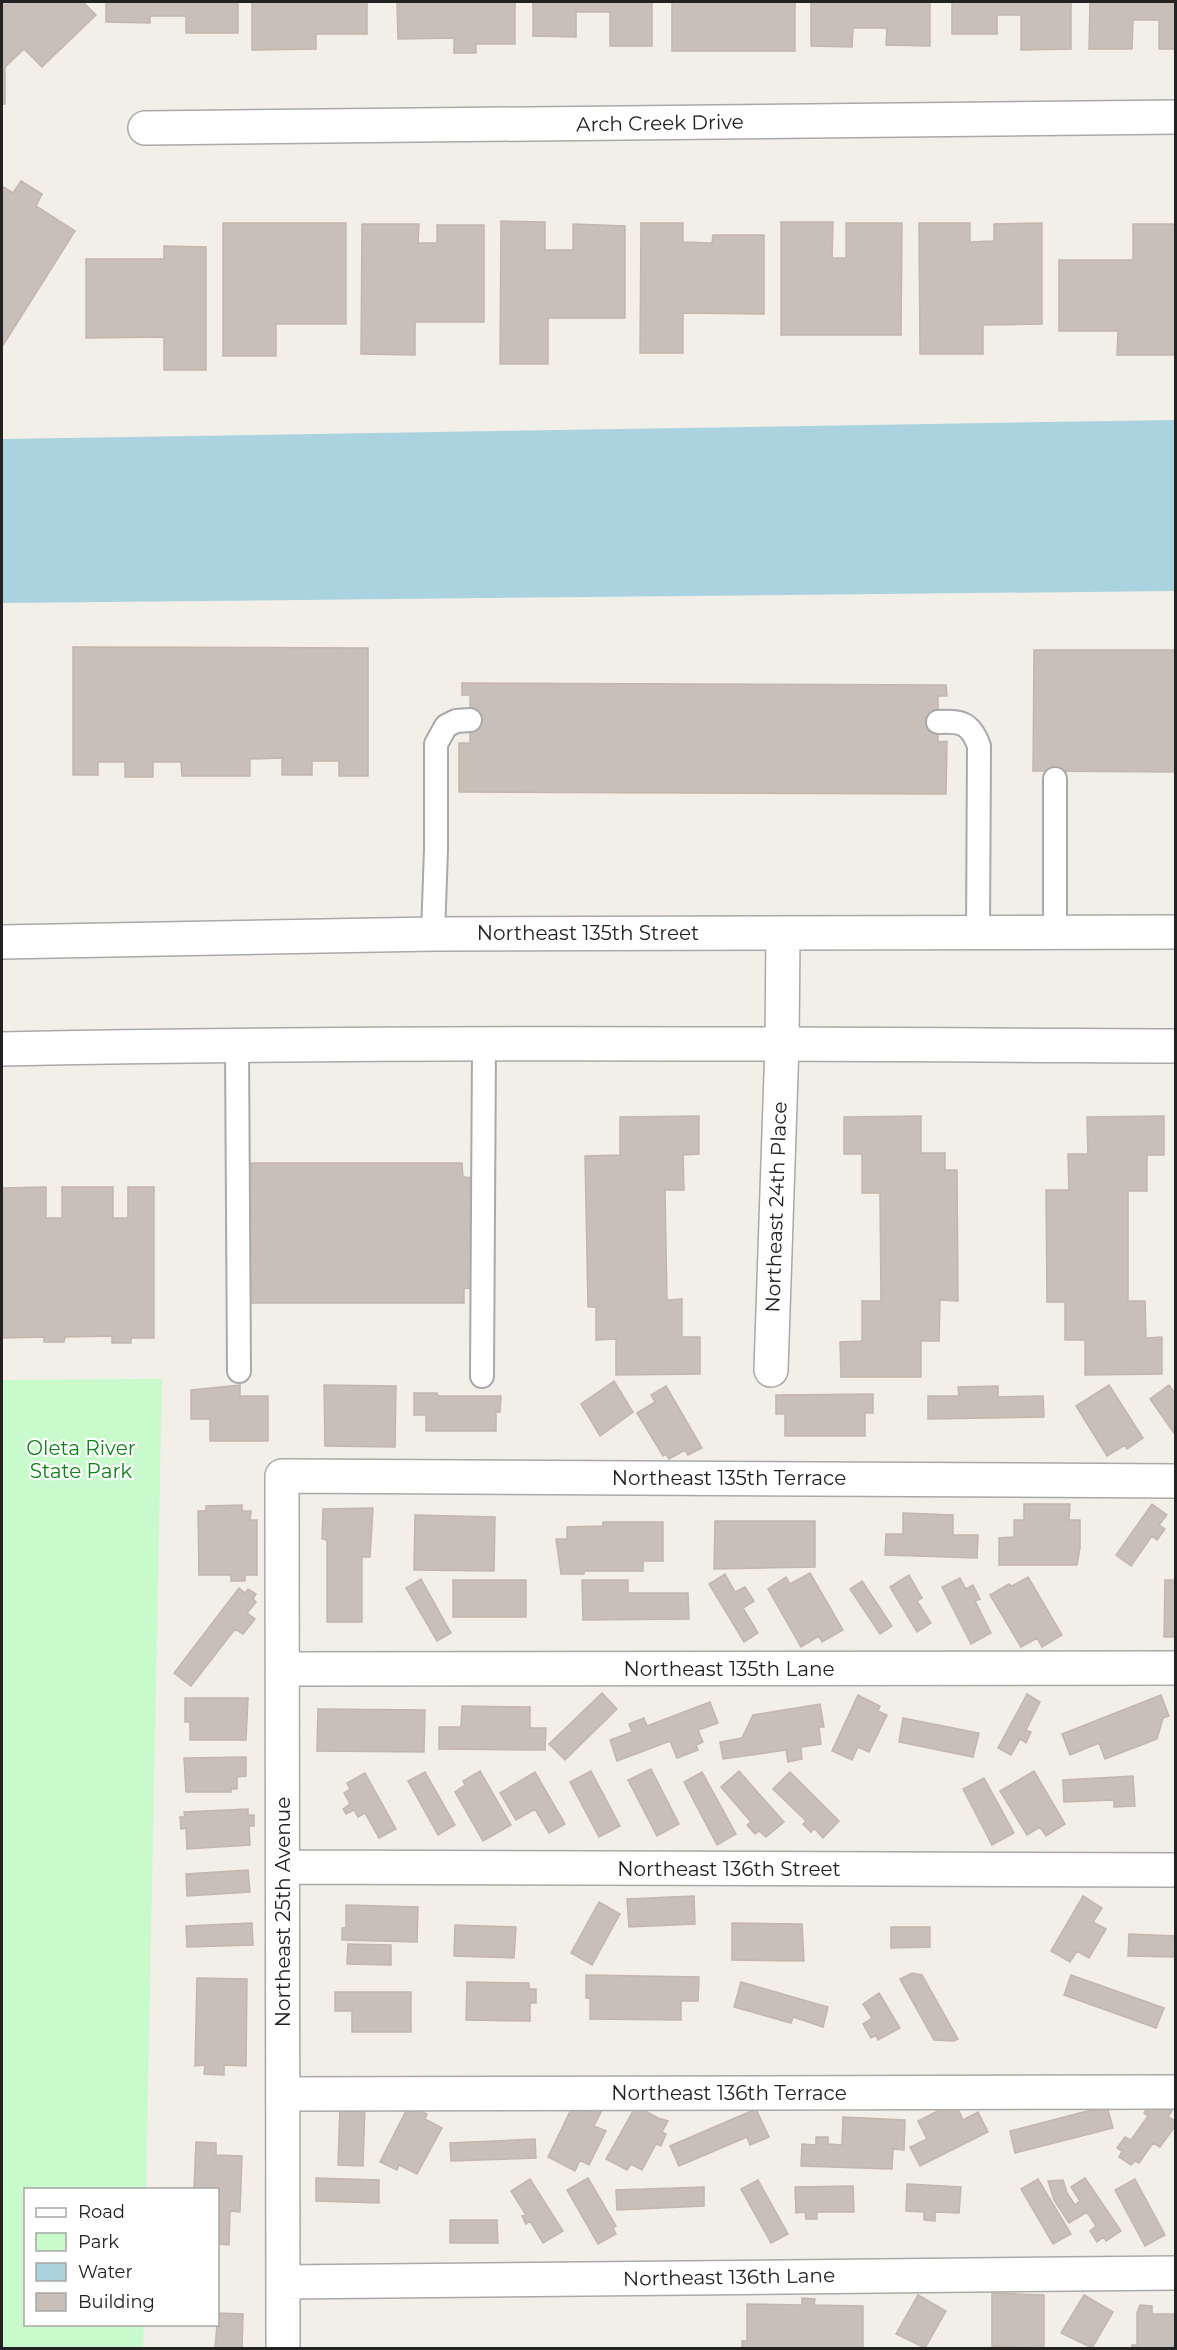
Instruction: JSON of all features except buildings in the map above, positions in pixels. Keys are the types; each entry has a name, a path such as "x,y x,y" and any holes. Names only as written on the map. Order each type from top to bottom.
{"street":[{"name":"Arch Creek Drive","path":"145,128 1176,117"},
{"name":"Northeast 135th Street","path":"2,942 433,934 1176,932"},
{"name":"Northeast 24th Place","path":"771,1370 782,1044 783,933"},
{"path":"2,1049 782,1044 1176,1046"},
{"name":"Northeast 135th Terrace","path":"282,1476 1176,1481"},
{"name":"Northeast 25th Avenue","path":"282,1476 284,2349"},
{"name":"Northeast 135th Lane","path":"283,1669 1176,1668"},
{"name":"Northeast 136th Street","path":"283,1867 1176,1870"},
{"name":"Northeast 136th Terrace","path":"283,2094 1176,2092"},
{"name":"Northeast 136th Lane","path":"284,2282 1176,2273"}],"lane":[{"path":"433,934 436,744 446,726 456,721 470,720"},
{"path":"938,722 958,722 973,731 979,746 978,933"},
{"path":"1055,779 1055,933"},
{"path":"482,1376 484,1045"},
{"path":"237,1046 239,1371"}],"green space":[{"name":"Oleta River State Park","path":"162,1379 146,2188 24,2188 24,2326 144,2326 143,2348 2,2348 2,1380"}],"water":[{"path":"1175,420 1175,591 2,603 2,439"}]}
